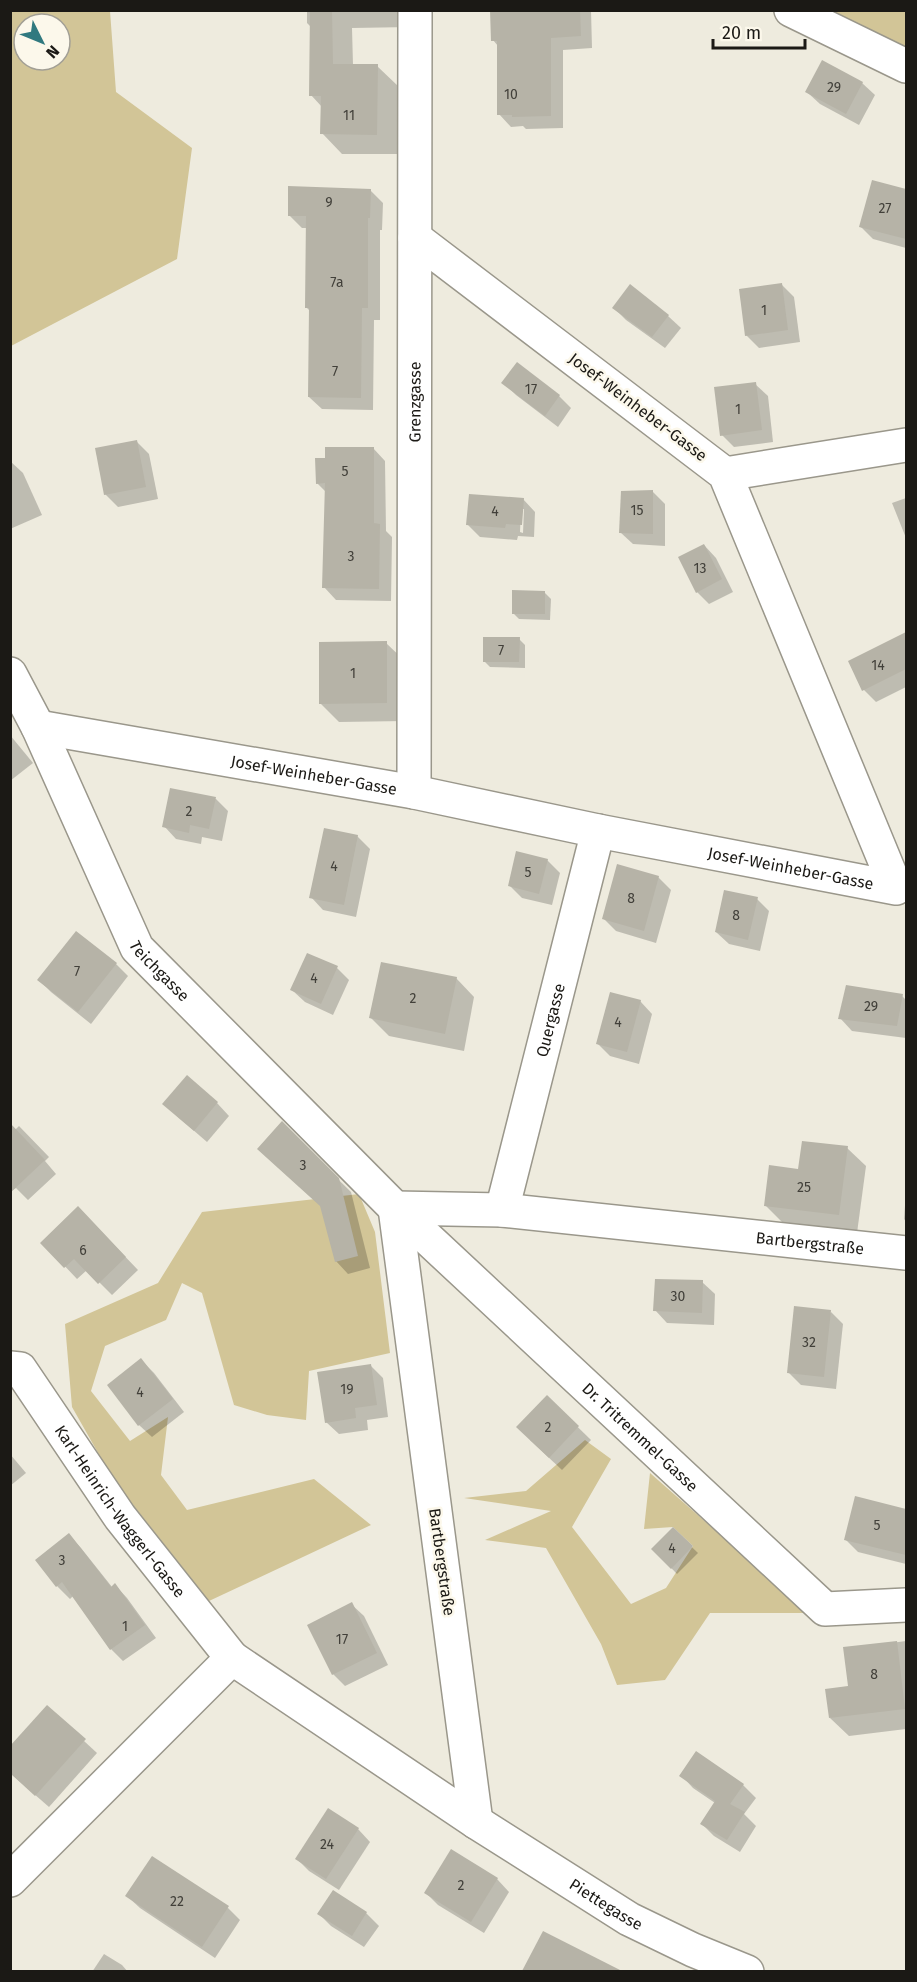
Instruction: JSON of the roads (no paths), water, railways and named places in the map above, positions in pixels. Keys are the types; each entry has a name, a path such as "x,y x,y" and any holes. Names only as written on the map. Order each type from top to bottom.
{"street":[{"name":"Grenzgasse","path":"414,792 415,10"},
{"path":"791,10 906,66"},
{"name":"Josef-Weinheber-Gasse","path":"415,238 725,474 903,895"},
{"path":"725,474 906,445"},
{"name":"Teichgasse","path":"10,674 38,727 137,948 395,1208"},
{"name":"Josef-Weinheber-Gasse","path":"38,727 414,792 903,895"},
{"name":"Quergasse","path":"502,1210 598,831"},
{"name":"Bartbergstraße","path":"476,1822 395,1208 502,1210 906,1253"},
{"name":"Dr. Tritremmel-Gasse","path":"395,1208 825,1609 906,1605"},
{"name":"Karl-Heinrich-Waggerl-Gasse","path":"10,1368 20,1369 120,1517 232,1658"},
{"path":"10,1880 232,1658 476,1822"},
{"name":"Piettegasse","path":"476,1822 629,1918 693,1950 747,1971"}]}
